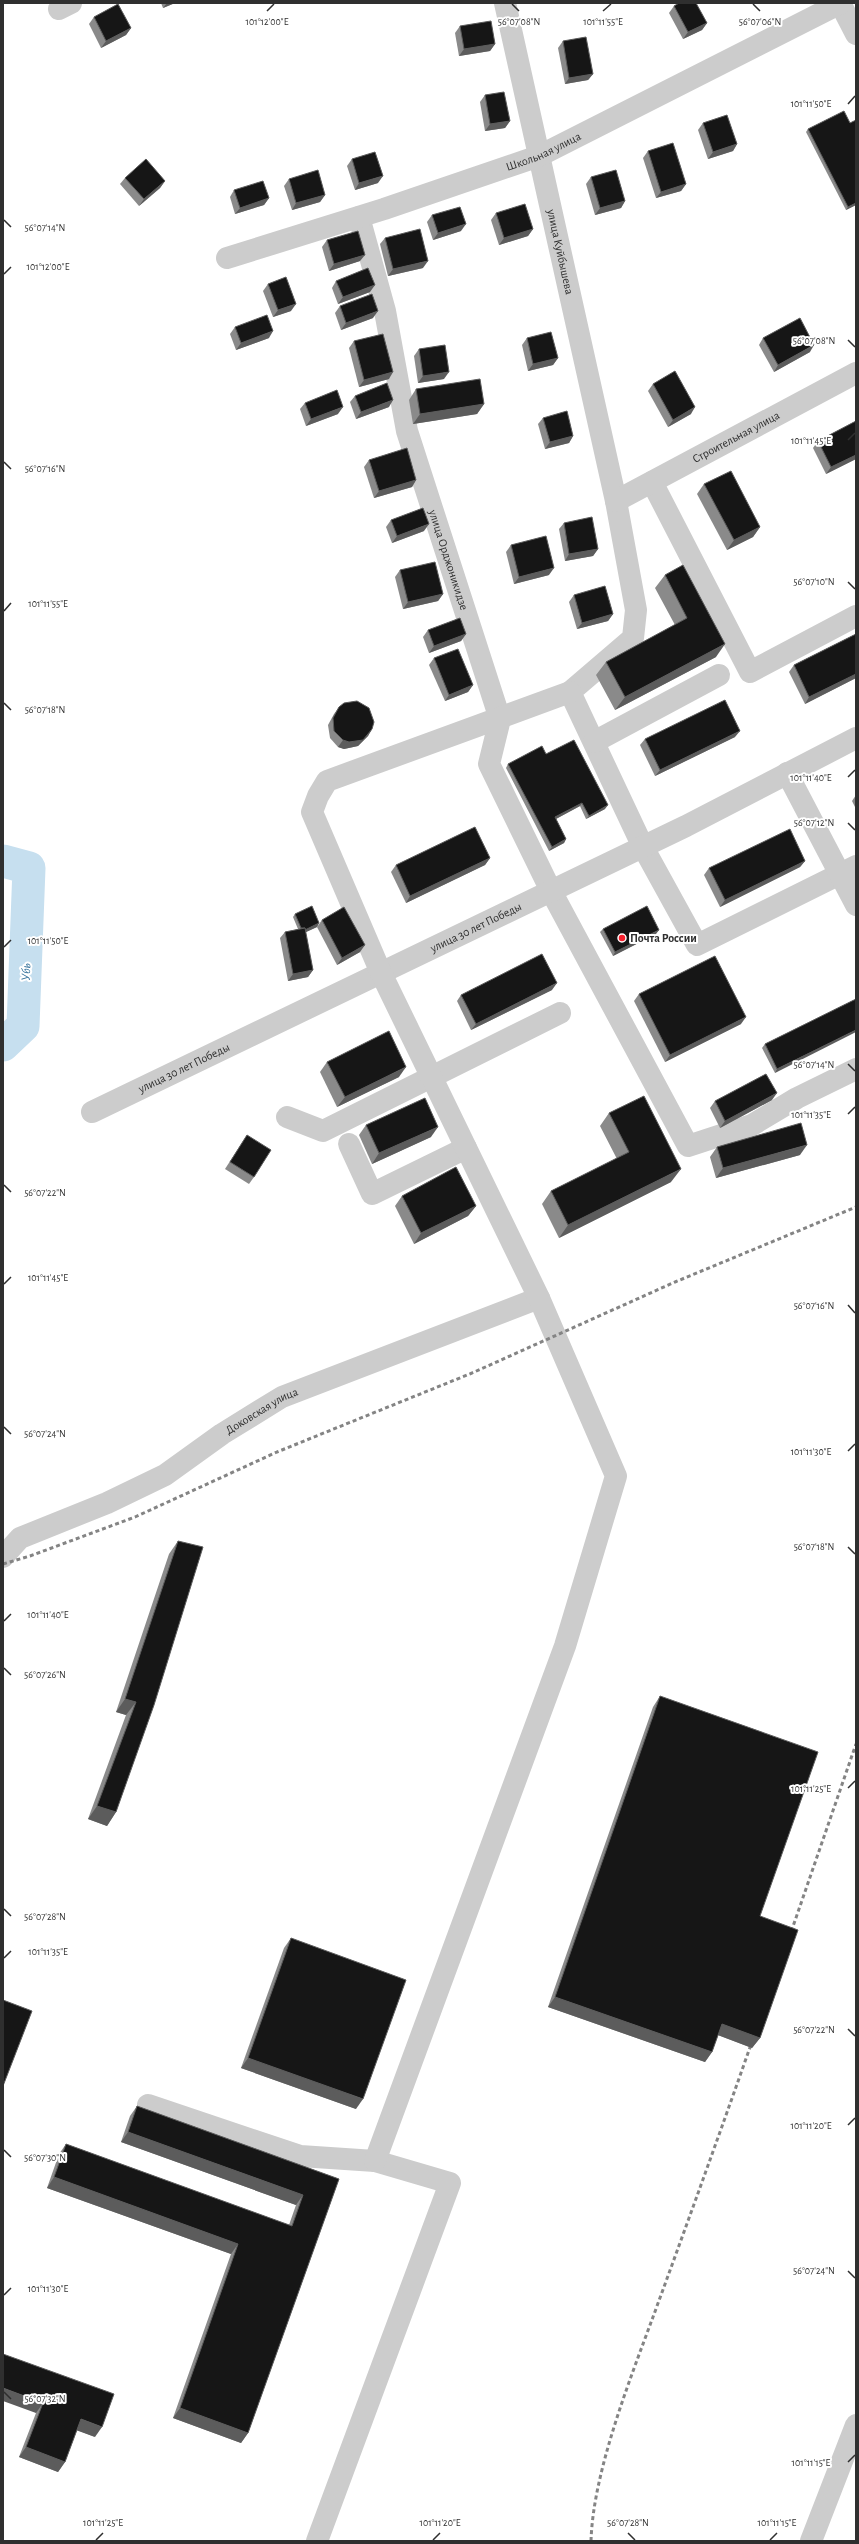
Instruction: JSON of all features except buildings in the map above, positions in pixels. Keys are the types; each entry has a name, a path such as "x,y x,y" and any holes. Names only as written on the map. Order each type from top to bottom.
{"street":[{"name":"улица Куйбышева","path":"375,2161 565,1646 616,1476 539,1298 381,973 312,812 318,796 328,781 570,692 634,638 636,610 616,501 505,3"},
{"name":"Школьная улица","path":"227,258 359,217 539,156 840,3"},
{"path":"840,3 856,34"},
{"name":"улица Орджоникидзе","path":"359,217 385,311 407,431 500,719"},
{"name":"Строительная улица","path":"616,501 856,373"},
{"path":"652,482 750,672 856,616"},
{"path":"594,742 719,675"},
{"path":"570,692 643,847 697,945 848,870"},
{"path":"500,719 489,764 551,891 688,1146 752,1125 797,1098 856,1069"},
{"name":"улица 30 лет Победы","path":"92,1112 643,847 856,738"},
{"path":"787,773 848,870 856,905"},
{"path":"287,1117 323,1131 431,1076 560,1014"},
{"path":"349,1144 372,1194 466,1148"},
{"name":"Доковская улица","path":"3,1557 20,1538 107,1503 165,1475 222,1434 282,1397 539,1298"},
{"path":"148,2105 300,2156 375,2161 450,2183 317,2541"},
{"path":"811,2541 856,2425"}],"waterway":[{"name":"Убь","path":"3,861 29,868 23,1026 3,1045"}],"railway":[{"path":"3,1564 30,1556 135,1517 277,1452 472,1373 675,1282 856,1207"},
{"path":"789,1938 856,1744"},
{"path":"591,2541 593,2515 598,2486 605,2457 623,2399 754,2036"}],"place":[{"name":"Почта России","path":"622,938"}]}
